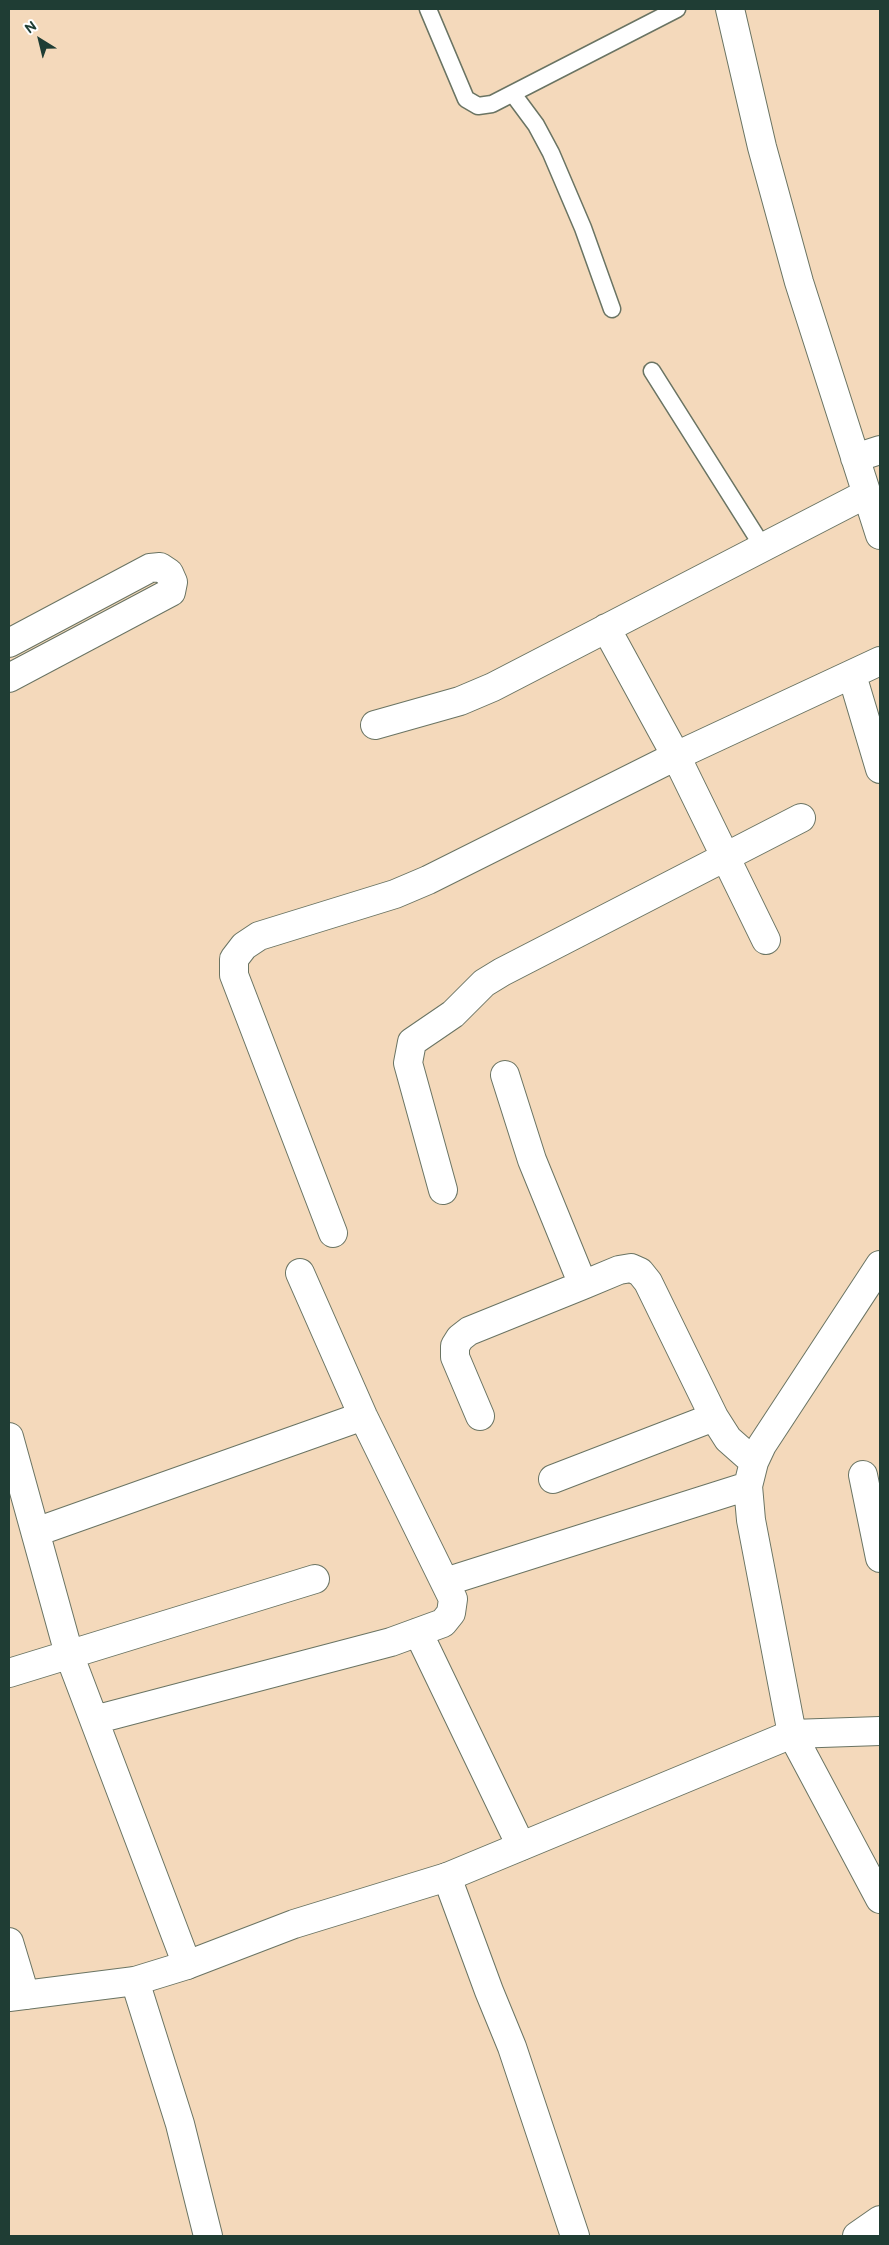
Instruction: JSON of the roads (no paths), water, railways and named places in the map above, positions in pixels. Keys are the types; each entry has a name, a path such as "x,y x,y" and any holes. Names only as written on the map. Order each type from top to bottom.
{"street":[{"path":"730,9 762,147 799,282 880,535"},
{"path":"854,458 880,450"},
{"path":"374,725 460,701 493,687 866,494"},
{"path":"9,643 150,568 160,567 169,574 173,582 171,592 9,678"},
{"path":"606,628 676,756 766,940"},
{"path":"333,1233 234,975 234,959 244,946 259,936 395,894 428,880 676,756 880,661"},
{"path":"852,674 880,770"},
{"path":"443,1190 408,1063 412,1042 453,1014 484,983 502,972 801,818"},
{"path":"505,1075 541,1185 583,1285"},
{"path":"880,1265 762,1446 751,1474 751,1520 792,1734 880,1898"},
{"path":"480,1416 455,1357 456,1346 460,1338 469,1331 618,1270 631,1268 640,1272 648,1282 714,1417 751,1474"},
{"path":"94,1720 391,1642 443,1623 451,1613 453,1599 363,1416 300,1273"},
{"path":"36,1532 363,1416"},
{"path":"554,1479 714,1417"},
{"path":"9,1437 69,1654 187,1965"},
{"path":"445,1582 751,1474"},
{"path":"863,1475 880,1558"},
{"path":"9,1673 315,1579"},
{"path":"418,1632 520,1846"},
{"path":"9,1942 17,1996 135,1981 187,1965 294,1924 447,1877 792,1734 880,1731"},
{"path":"447,1877 512,2047 575,2236"},
{"path":"135,1981 180,2124 208,2236"},
{"path":"857,2236 880,2220"}],"lane":[{"path":"428,9 466,98 478,106 492,104 513,94 677,9"},
{"path":"513,94 536,125 551,153 582,228 612,309"},
{"path":"652,371 763,547"}]}
